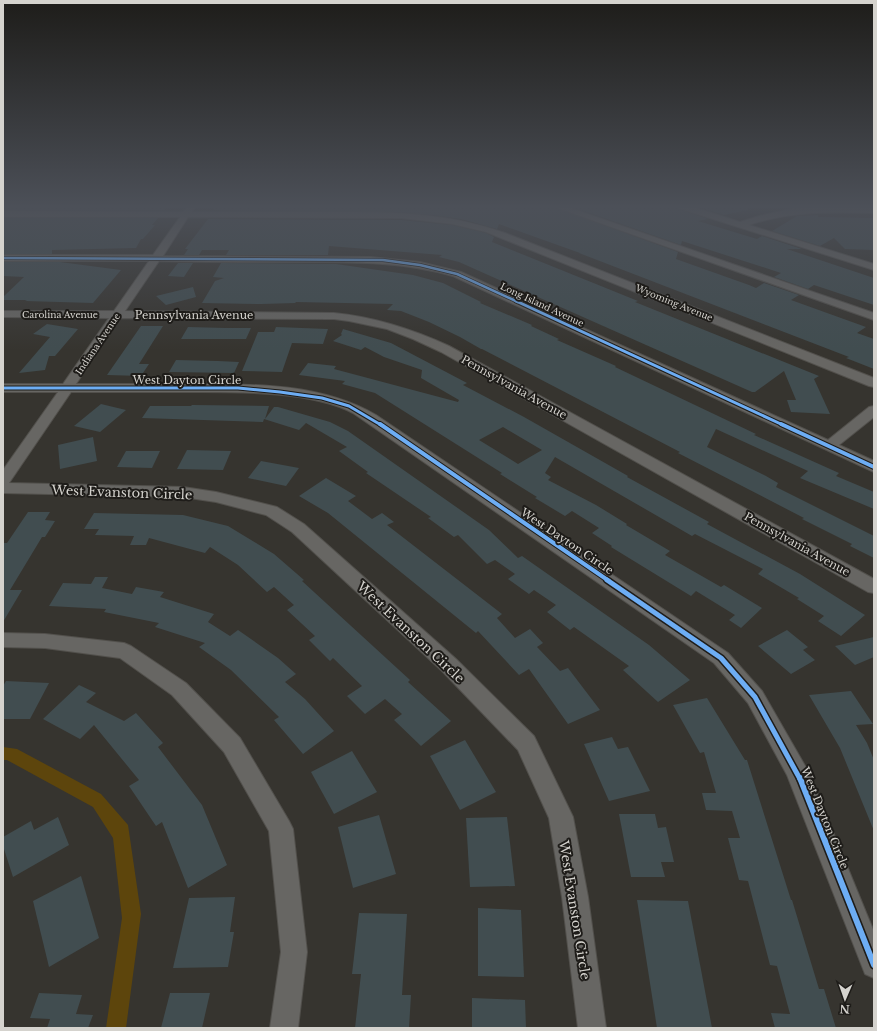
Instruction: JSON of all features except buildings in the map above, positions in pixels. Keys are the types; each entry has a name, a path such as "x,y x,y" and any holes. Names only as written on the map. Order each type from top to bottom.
{"street":[{"name":"Indiana Avenue","path":"3,482 160,253"},
{"name":"Wyoming Avenue","path":"548,253 874,383"},
{"path":"691,253 874,317"},
{"path":"833,253 874,266"},
{"name":"Long Island Avenue","path":"3,258 380,259 437,268 464,278 874,467"},
{"name":"Carolina Avenue","path":"3,314 117,315"},
{"name":"Pennsylvania Avenue","path":"117,315 334,316 380,322 403,329 445,349 874,587"},
{"name":"West Dayton Circle","path":"3,388 238,388 272,390 300,394 350,406 371,418 721,658 755,697 797,771 874,965"},
{"path":"829,446 874,410"},
{"name":"West Evanston Circle","path":"3,488 183,492 216,497 271,511 298,528 450,665 526,743 561,817 575,897 592,1028"},
{"path":"3,640 45,641 124,651 179,689 232,745 281,828 294,952 284,1028"}],"shaded area":[{"path":"3,747 17,749 101,794 128,825 141,914 126,1028 106,1028 122,918 113,838 93,807 7,760 3,760"}],"cycle path":[{"path":"3,258 357,259 408,263 445,271 457,274 874,467"},
{"path":"3,388 238,388 266,390 322,398 352,407 371,418 721,658 755,697 797,771 874,965"}]}
